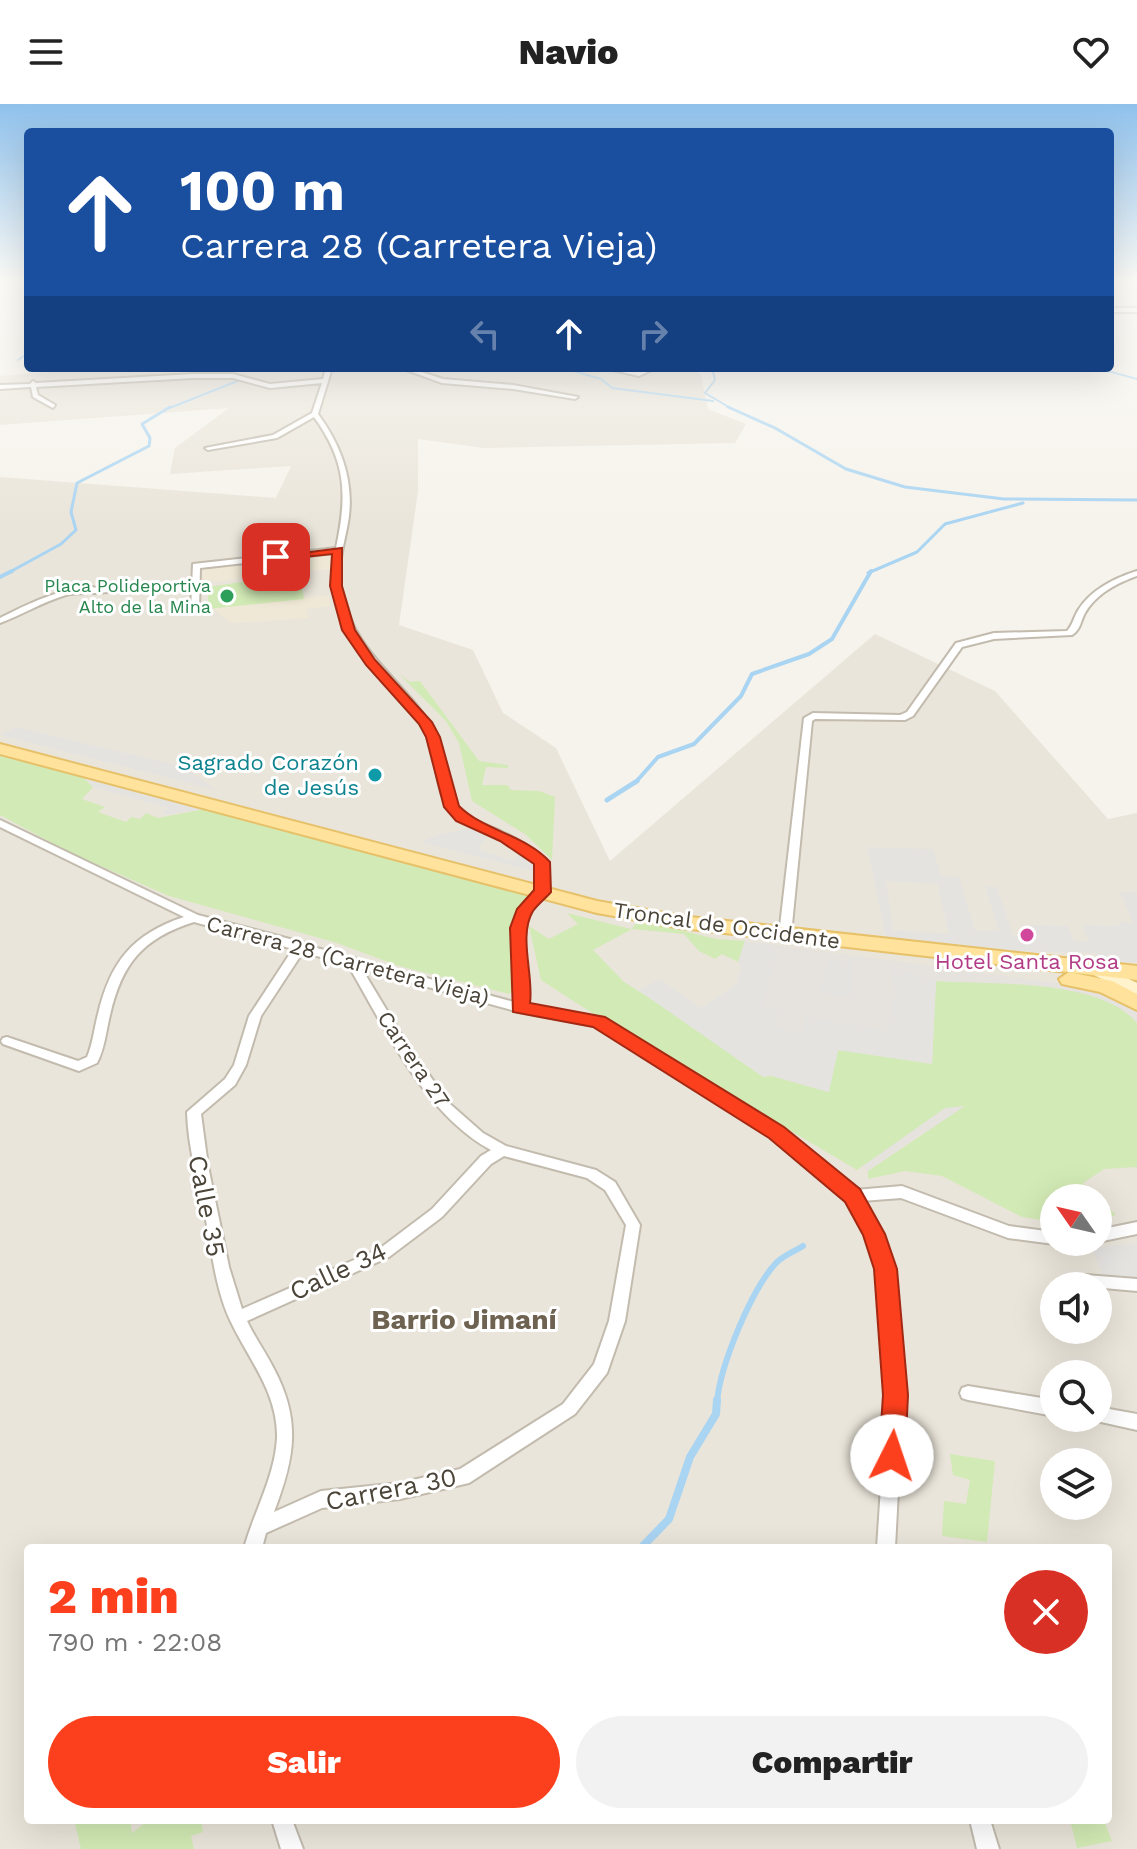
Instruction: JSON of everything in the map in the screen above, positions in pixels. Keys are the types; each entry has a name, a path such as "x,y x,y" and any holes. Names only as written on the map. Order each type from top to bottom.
{"main road":[{"name":"Troncal de Occidente","path":"0,749 597,907 681,922 785,935 1137,973"},
{"path":"989,958 1011,972 1088,981 1137,1003"},
{"path":"1096,969 1137,991"}],"street":[{"path":"208,448 275,437 315,414 327,372"},
{"path":"416,372 442,381 513,387 575,397"},
{"path":"0,387 221,375 262,385 324,381"},
{"path":"33,383 35,396 53,406"},
{"path":"315,414 336,445 342,466 347,503 338,550 336,586 348,630 370,663 425,722 436,747 452,807 462,817 506,837 542,862 542,892 525,909 518,928 523,986 519,1008"},
{"path":"195,610 196,566 263,561 338,550"},
{"path":"785,935 807,720 813,716 902,718 910,714 959,645 994,636 1069,633 1075,629 1078,612 1113,581 1137,573"},
{"path":"0,621 45,598 81,589 106,591"},
{"name":"Carrera 28 (Carretera Vieja)","path":"0,823 194,918 519,1008 598,1022 776,1133 852,1196"},
{"path":"7,1041 79,1066 92,1060 111,982 138,943 152,934 194,918"},
{"name":"Calle 35","path":"237,1318 221,1273 213,1219 195,1143 194,1112 221,1092 240,1065 255,1016 301,946"},
{"name":"Carrera 27","path":"353,963 402,1047 445,1108 478,1137 502,1150 591,1174 610,1186 618,1198"},
{"name":"Calle 34","path":"237,1318 384,1253 437,1213 486,1160 502,1150"},
{"path":"886,1544 895,1395 885,1269 874,1234 852,1196 902,1192 1008,1232 1040,1236"},
{"name":"Carrera 30","path":"258,1528 321,1500 400,1491 463,1477 569,1409 601,1368 617,1321 633,1225 618,1198"},
{"path":"1112,1233 1137,1228"},
{"path":"1112,1283 1137,1285"},
{"path":"237,1318 279,1389 285,1438 270,1503 254,1544"},
{"path":"968,1393 1040,1406"},
{"path":"1112,1418 1137,1422"},
{"path":"283,1824 292,1849"},
{"path":"981,1824 988,1849"}],"shaded area":[{"path":"44,372 698,372 701,375 708,409 746,424 735,443 484,448 418,439 418,491 399,625 473,650 503,713 556,748 610,861 875,634 995,691 1108,819 1137,813 1137,1849 0,1849 0,477 276,498 291,466 170,474 175,448 229,408 0,425 0,376"},
{"path":"332,554 330,569 220,581 196,579 199,569 208,567"},
{"path":"329,595 330,606 306,609 309,618 230,623 214,608"},
{"path":"16,727 184,767 216,790 0,735"},
{"path":"80,774 205,809 161,815 168,808 93,787"},
{"path":"475,827 487,837 478,849 514,861 518,855 514,845 540,869 532,871 421,842 437,835"},
{"path":"867,847 933,849 941,876 959,877 975,931 999,931 985,886 997,887 1013,936 1032,937 1028,925 1068,926 1074,941 1088,941 1082,925 1120,926 1114,911 1119,922 1133,923 1120,892 1137,892 1137,962 1098,961 1095,953 888,947","holes":["886,881 937,884 949,934 893,930"]},
{"path":"745,941 771,944 777,952 763,1006 781,1011 776,1028 802,1032 806,1016 887,1031 894,997 892,968 936,981 932,1064 838,1050 829,1092 772,1076 763,1077 638,990 660,979 701,1008 736,984 741,968 738,962"},
{"path":"769,944 1078,986 1118,1000 1137,1011 1137,1123 924,1132 868,1171 694,1066"},
{"path":"828,960 852,961 853,999 818,993"},
{"path":"1137,1243 1137,1282 1112,1278 1112,1272 1101,1272 1095,1256 1112,1256 1112,1246"}],"green space":[{"path":"300,573 304,599 208,609 208,587"},
{"path":"399,674 410,682 420,681 479,761 508,765 508,768 486,767 482,785 507,785 511,790 539,791 555,797 552,860 525,834 472,801 459,743 446,721"},
{"path":"0,750 80,774 93,787 82,799 105,807 98,812 126,822 131,817 140,819 146,813 158,818 205,809 536,898 525,909 519,986 509,994 399,966 334,942 169,896 71,853 0,815"},
{"path":"567,913 631,929 640,920 716,939 745,941 738,962 722,954 715,959 699,951 684,934 632,929 593,950 624,982 707,1034 738,1059 772,1076 828,1092 838,1050 932,1063 936,981 1043,987 1097,998 1120,1008 1137,1023 1137,1167 1104,1169 1084,1184 1040,1184 1040,1220 1022,1217 942,1176 905,1171 868,1179 868,1171 965,1106 945,1108 857,1170 541,980 529,926 549,939 578,924"},
{"path":"950,1454 995,1461 987,1542 942,1536 944,1501 966,1504 970,1480 953,1475"},
{"path":"75,1824 131,1824 132,1833 144,1824 202,1824 203,1832 191,1836 194,1849 81,1849"},
{"path":"1071,1824 1106,1824 1112,1841 1077,1848"}],"waterway":[{"path":"577,372 601,379 612,388 713,401"},
{"path":"713,372 715,380 705,393 731,408"},
{"path":"1112,372 1137,379"},
{"path":"167,409 240,380"},
{"path":"8,573 61,544 76,530 71,512 77,483 149,446 150,438 142,424 170,407"},
{"path":"731,408 775,428 846,469 905,487 1004,499 1137,500"},
{"path":"870,572 917,552 945,524 1023,503"},
{"path":"8,573 12,571"},
{"path":"636,781 658,757 694,744 741,696 752,674 809,654 832,639 870,572"},
{"path":"0,577 8,573"},
{"path":"607,800 636,781"},
{"path":"717,1402 730,1349 747,1309 766,1275 779,1260 803,1246"},
{"path":"645,1544 669,1519 690,1457 716,1414 717,1400"}],"place":[{"name":"Placa Polideportiva Alto de la Mina","path":"227,596"},
{"name":"Sagrado Corazón de Jesús","path":"375,775"},
{"name":"Hotel Santa Rosa","path":"1027,935"}],"district":[{"name":"Barrio Jimaní","path":"464,1319"}],"route":[{"path":"276,557 338,550 336,586 348,630 370,663 425,722 443,768 452,807 462,817 506,837 542,862 542,892 525,909 518,928 523,986 519,1008 598,1022 672,1066 776,1133 852,1196 865,1214 885,1269 895,1395 892,1456"}]}
